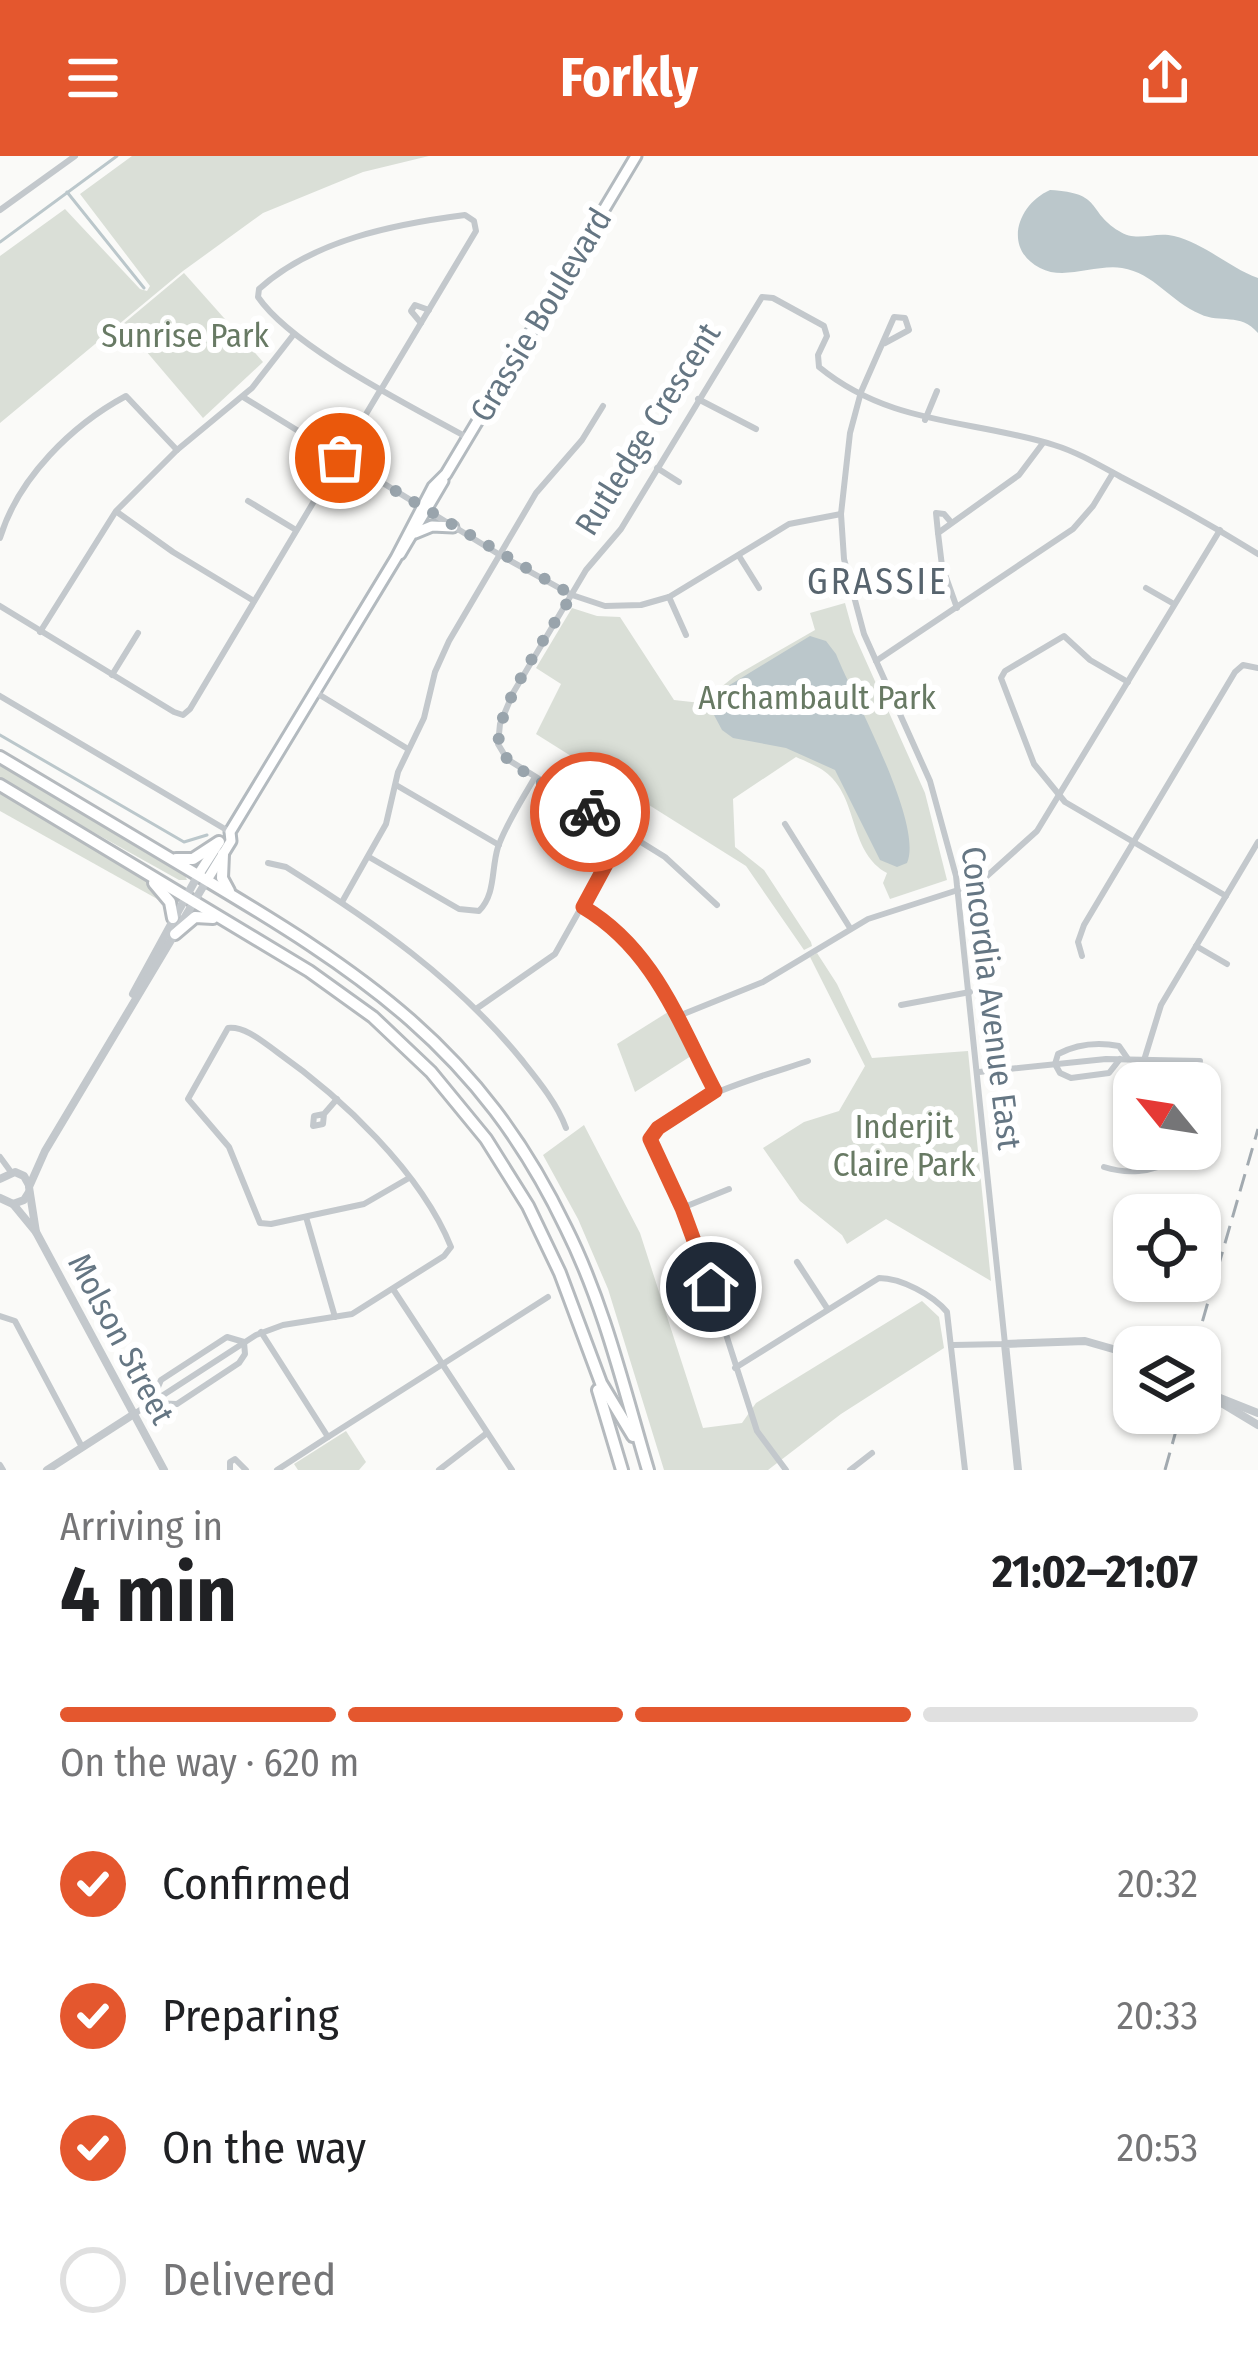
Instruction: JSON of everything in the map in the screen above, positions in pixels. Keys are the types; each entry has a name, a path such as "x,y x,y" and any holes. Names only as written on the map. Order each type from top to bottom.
{"main road":[{"name":"Grassie Boulevard","path":"202,878 636,156"},
{"name":"Grassie Boulevard","path":"396,558 415,533 425,508"},
{"path":"415,533 432,526 453,527"},
{"path":"0,757 326,952 403,1011 463,1070 546,1188 581,1259 648,1470"},
{"path":"0,785 309,970 373,1017 430,1072 506,1168 548,1245 587,1352 622,1470"},
{"path":"167,856 190,860 221,848 224,885 246,904"},
{"path":"140,868 167,897 173,918"},
{"path":"175,934 195,917 231,923"},
{"path":"587,1352 605,1392 643,1451"}],"street":[{"path":"0,210 75,156"},
{"path":"0,606 183,715 254,601 296,530 340,458 382,388 421,323 429,310 476,231 474,220 465,215 373,232 316,254 268,280 258,297 294,334 382,388 467,438"},
{"name":"Rutledge Crescent","path":"716,905 664,857 500,751 500,724 513,693 593,560 621,529 754,305 767,297 824,326 827,336 818,355 819,367 861,392"},
{"path":"421,323 411,311 419,305 429,310"},
{"name":"Concordia Avenue East","path":"885,343 910,331 905,318 896,316 890,322 861,392 850,433 841,514 852,598 930,781 958,890 1018,1470"},
{"path":"40,632 116,511 177,450 243,397 294,334"},
{"path":"861,392 925,420 1044,442 1113,472 1258,554"},
{"path":"925,420 937,392"},
{"path":"0,538 18,497 38,469 127,396 177,450"},
{"path":"243,397 500,555 572,595 605,606 629,607 669,596 789,524 841,514"},
{"path":"698,399 756,429"},
{"path":"342,902 386,824 442,654 536,493 582,440 603,406"},
{"path":"938,533 1019,476 1044,442"},
{"path":"657,468 680,482"},
{"path":"876,661 1073,529 1113,472"},
{"path":"248,501 296,530"},
{"path":"116,511 254,601"},
{"path":"950,522 944,514 934,517 942,566 957,608"},
{"path":"676,1017 764,982 850,928 988,876 1024,846 1220,530"},
{"path":"738,555 759,589"},
{"path":"1146,588 1174,604"},
{"path":"669,596 686,635"},
{"path":"112,675 138,633"},
{"path":"1128,682 1082,654 1064,636 1000,678 1034,764 1059,796 1226,896"},
{"path":"1082,956 1078,942 1084,925 1235,672 1243,665 1258,668"},
{"path":"315,692 408,748"},
{"path":"0,696 230,832"},
{"path":"369,857 459,909 473,913 484,908 499,844 536,776"},
{"path":"396,785 499,844"},
{"path":"785,824 850,928"},
{"path":"476,1009 547,963 623,833"},
{"path":"1143,1062 1160,1005 1258,842"},
{"path":"268,863 286,867 409,948 476,1009 533,1074 566,1128"},
{"name":"Grassie Boulevard","path":"128,1006 175,934 202,878"},
{"name":"Grassie Boulevard","path":"29,1189 45,1151 173,918 190,899"},
{"path":"583,907 634,945 715,1091"},
{"path":"1196,946 1227,964"},
{"path":"901,1005 970,992"},
{"path":"47,1470 261,1332 352,1314 444,1256 451,1246 409,1178 337,1099 269,1046 232,1027 224,1033 189,1091 188,1102 229,1147 256,1220 265,1225 364,1204 409,1178"},
{"path":"1105,1043 1119,1046 1124,1059 1109,1073 1071,1078 1055,1064 1058,1054 1071,1047 1105,1043"},
{"path":"979,1072 1124,1059 1200,1061"},
{"path":"786,1470 757,1431 682,1208 651,1136 715,1091 808,1061"},
{"path":"324,1114 337,1099"},
{"name":"Grassie Boulevard","path":"0,1179 28,1168 45,1151"},
{"path":"0,1157 13,1172 24,1176 29,1189 24,1200 6,1203"},
{"path":"1104,1166 1121,1172 1144,1170"},
{"name":"Molson Street","path":"29,1189 36,1232"},
{"path":"682,1208 729,1189"},
{"name":"Molson Street","path":"6,1203 36,1232 164,1470"},
{"path":"306,1217 336,1318"},
{"path":"797,1262 827,1308"},
{"path":"735,1367 887,1276 947,1312 965,1470"},
{"path":"393,1289 512,1470"},
{"path":"277,1470 548,1298"},
{"path":"0,1316 15,1321 82,1447"},
{"path":"261,1332 328,1437"},
{"path":"151,1403 160,1379 227,1336 244,1342"},
{"path":"953,1345 1084,1341 1113,1349"},
{"path":"151,1403 177,1404 239,1364 245,1354 244,1342"},
{"path":"1221,1399 1258,1413"},
{"path":"1221,1403 1258,1425"},
{"path":"439,1470 487,1433"},
{"path":"850,1470 872,1453"},
{"path":"230,1470 230,1462 236,1459 246,1470"}],"green space":[{"path":"132,156 429,156 363,172 263,213 183,271 0,423 0,256 65,209 147,291 150,286 80,194"},
{"name":"Sunrise Park","path":"184,273 263,362 203,418 123,324"},
{"name":"Archambault Park","path":"845,603 853,632 925,793 947,880 890,899 883,883 887,873 866,853 839,787 822,770 796,757 733,799 735,847 764,870 811,942 804,950 746,866 536,734 561,684 536,668 572,608 620,617 674,700 701,703 735,676 815,630 810,613"},
{"path":"0,762 183,871 187,880 179,880 0,780"},
{"path":"0,792 150,883 168,905 0,811"},
{"name":"Inderjit Claire Park","path":"817,953 872,1058 968,1051 991,1281 886,1219 847,1244 800,1201 763,1148 804,1122 839,1111 865,1066 810,957"},
{"path":"668,1012 691,1056 635,1092 617,1044"},
{"path":"584,1125 640,1233 703,1428 742,1423 756,1403 922,1301 939,1317 944,1348 841,1414 768,1470 664,1470 608,1289 543,1155"},
{"path":"346,1431 366,1462 359,1470 298,1470 294,1464"}],"shaded area":[{"path":"1050,190 1087,199 1109,224 1126,234 1185,239 1258,278 1258,333 1237,320 1200,314 1133,271 1112,267 1059,273 1040,268 1021,249 1019,227 1030,205"},
{"path":"810,636 826,641 836,654 884,760 905,820 910,845 907,863 897,867 880,860 835,770 786,748 733,738 714,715 715,694"}],"waterway":[{"path":"0,242 117,156"},
{"path":"67,192 144,288"},
{"path":"0,735 184,842 207,835"}],"railway":[{"path":"1201,1326 1258,1129"},
{"path":"1165,1470 1175,1434"}],"way so far":[{"path":"340,458 572,595 513,693 500,724 498,744 507,759 590,812"}],"district":[{"name":"GRASSIE","path":"878,582"}],"route":[{"path":"590,812 623,833 583,907 617,928 640,953 715,1091 652,1132 650,1139 711,1287"}]}
